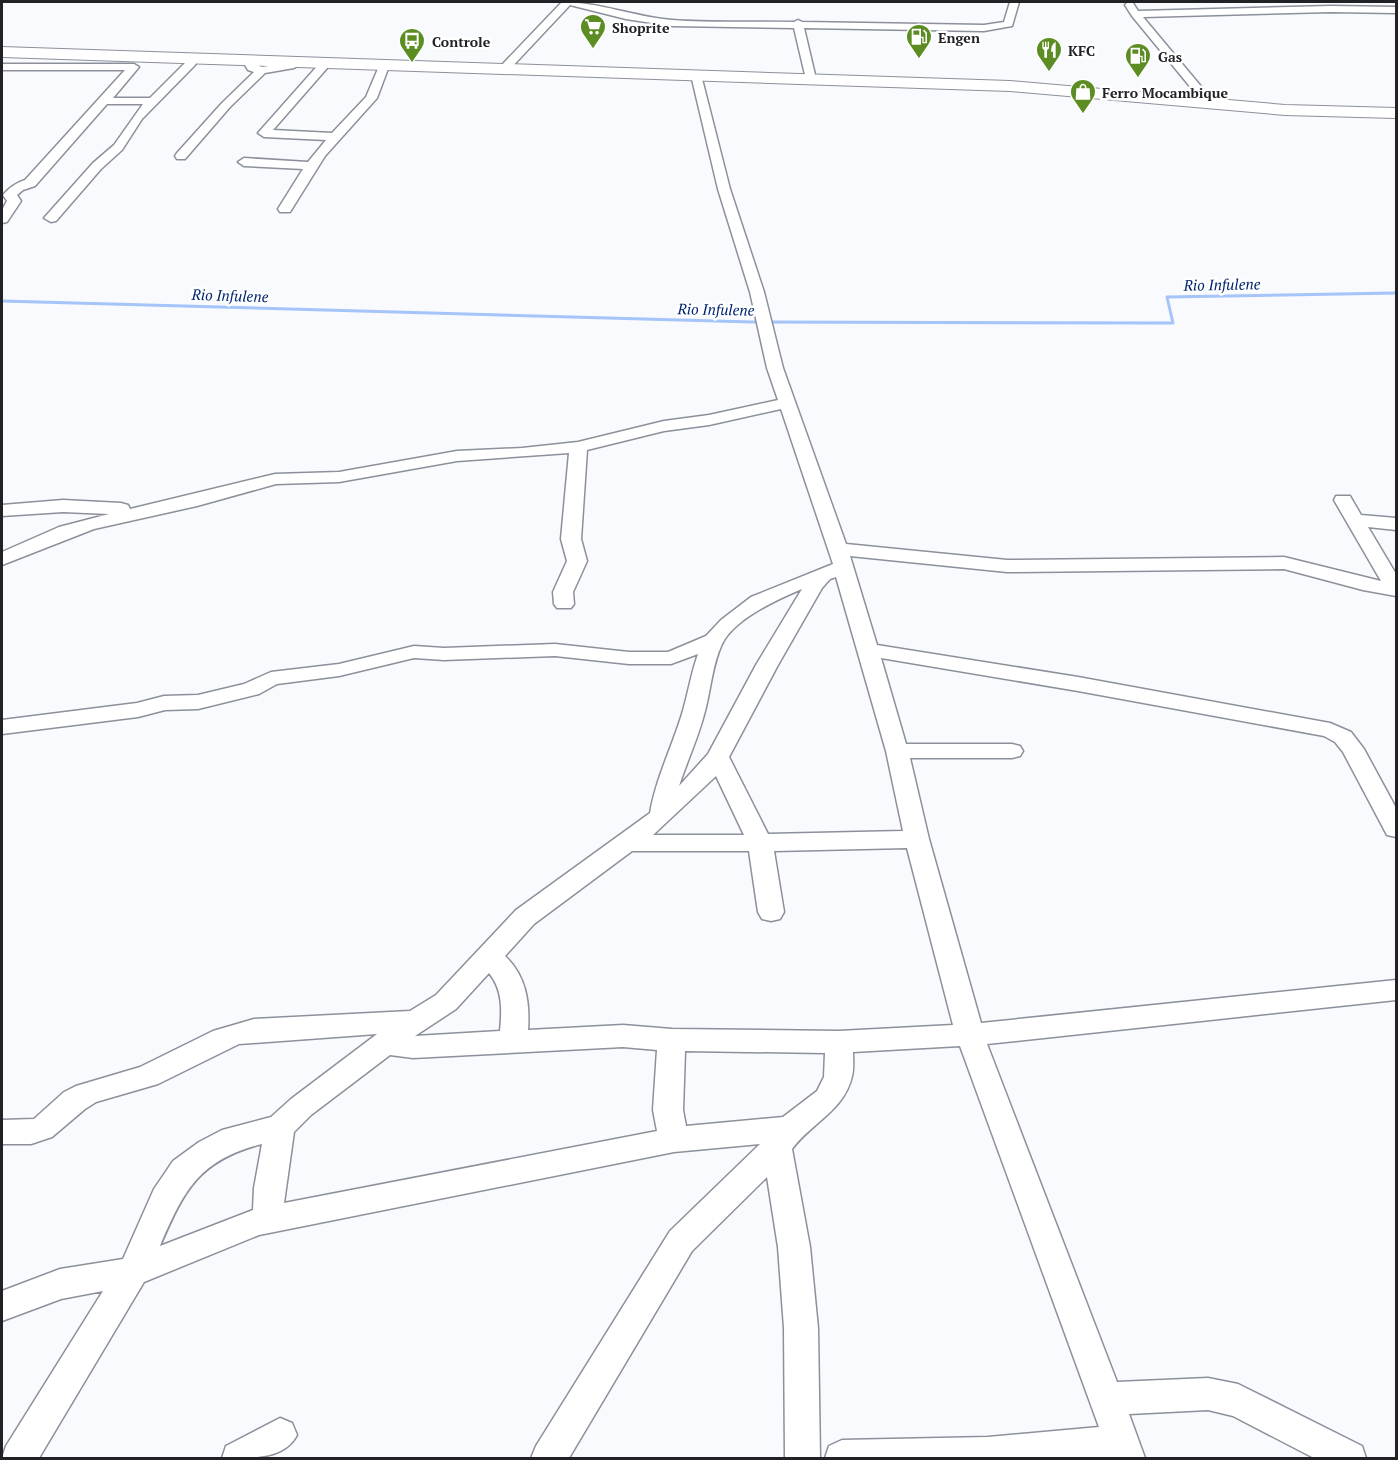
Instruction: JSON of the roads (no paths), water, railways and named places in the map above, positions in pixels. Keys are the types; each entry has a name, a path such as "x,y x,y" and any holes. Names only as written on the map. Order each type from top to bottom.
{"highway":[{"path":"2,54 1017,87 1320,112 1396,113"},
{"path":"2,54 256,67 332,65"},
{"path":"2,61 136,65 189,63"}],"street":[{"path":"555,2 568,2 602,11 672,23 999,27 1009,22 1014,2"},
{"path":"503,70 568,2"},
{"path":"581,2 624,12 682,21 804,25 989,25 998,21 1004,2"},
{"path":"1129,2 1135,14 1210,104"},
{"path":"1372,2 1383,10"},
{"path":"1135,14 1331,9 1396,10"},
{"path":"804,25 816,79"},
{"path":"51,218 97,166 118,147 138,117 189,63"},
{"path":"2,67 136,65"},
{"path":"2,219 14,201 10,195 18,187 30,183 136,65"},
{"path":"332,65 264,133 335,137"},
{"path":"285,210 311,166 335,137 369,104 380,84 384,66"},
{"path":"181,156 256,67"},
{"path":"696,75 724,189 757,292 786,402 834,564 868,650 897,751 917,838 970,1035 1125,1450 842,1458"},
{"path":"104,101 153,101"},
{"path":"329,123 348,124"},
{"path":"244,162 311,166"},
{"path":"2,559 66,531 140,511 197,500 289,477 339,477 457,456 522,453 578,447 664,426 709,420 786,402"},
{"path":"564,604 563,592 577,561 571,539 578,447"},
{"path":"1343,500 1396,590"},
{"path":"2,510 63,506 140,511"},
{"path":"1355,520 1396,524"},
{"path":"661,816 666,788 694,712 702,671 713,640 728,624 758,601 834,564 1007,566 1284,563 1363,584 1396,590"},
{"path":"20,1458 133,1272 165,1198 184,1170 210,1151 233,1139 280,1126 301,1107 388,1044 415,1021 446,1002 525,917 661,816 703,776 718,757 767,665 814,585 834,564"},
{"path":"671,658 713,640"},
{"path":"2,727 138,710 164,703 198,702 251,690 271,679 339,670 414,652 444,654 555,650 629,658 671,658 702,671"},
{"path":"868,650 1078,684 1330,730 1343,737 1353,749 1396,830"},
{"path":"897,751 1012,751"},
{"path":"718,757 760,842 771,912"},
{"path":"627,843 703,844 917,838"},
{"path":"488,956 498,963 514,987 513,1043"},
{"path":"388,1044 413,1047 623,1036 672,1040 839,1042 970,1035 1396,990"},
{"path":"2,1132 23,1133 46,1126 65,1107 84,1094 148,1076 228,1035 253,1029 272,1030 415,1021"},
{"path":"672,1040 668,1110 674,1140"},
{"path":"549,1458 681,1241 783,1138 827,1099 838,1077 839,1042"},
{"path":"268,1220 269,1188 280,1126"},
{"path":"2,1306 60,1284 133,1272 256,1222 674,1140 783,1138"},
{"path":"783,1138 801,1328 803,1458"},
{"path":"1106,1399 1208,1394 1238,1401 1349,1458"},
{"path":"239,1458 280,1435"}],"waterway":[{"name":"Rio Infulene","path":"2,301 752,322 1173,323 1167,297 1396,293"}],"place":[{"name":"Shoprite","path":"593,50"},
{"name":"Engen","path":"919,60"},
{"name":"Controle","path":"412,64"},
{"name":"KFC","path":"1049,73"},
{"name":"Gas","path":"1138,79"},
{"name":"Ferro Mocambique","path":"1083,115"}]}
